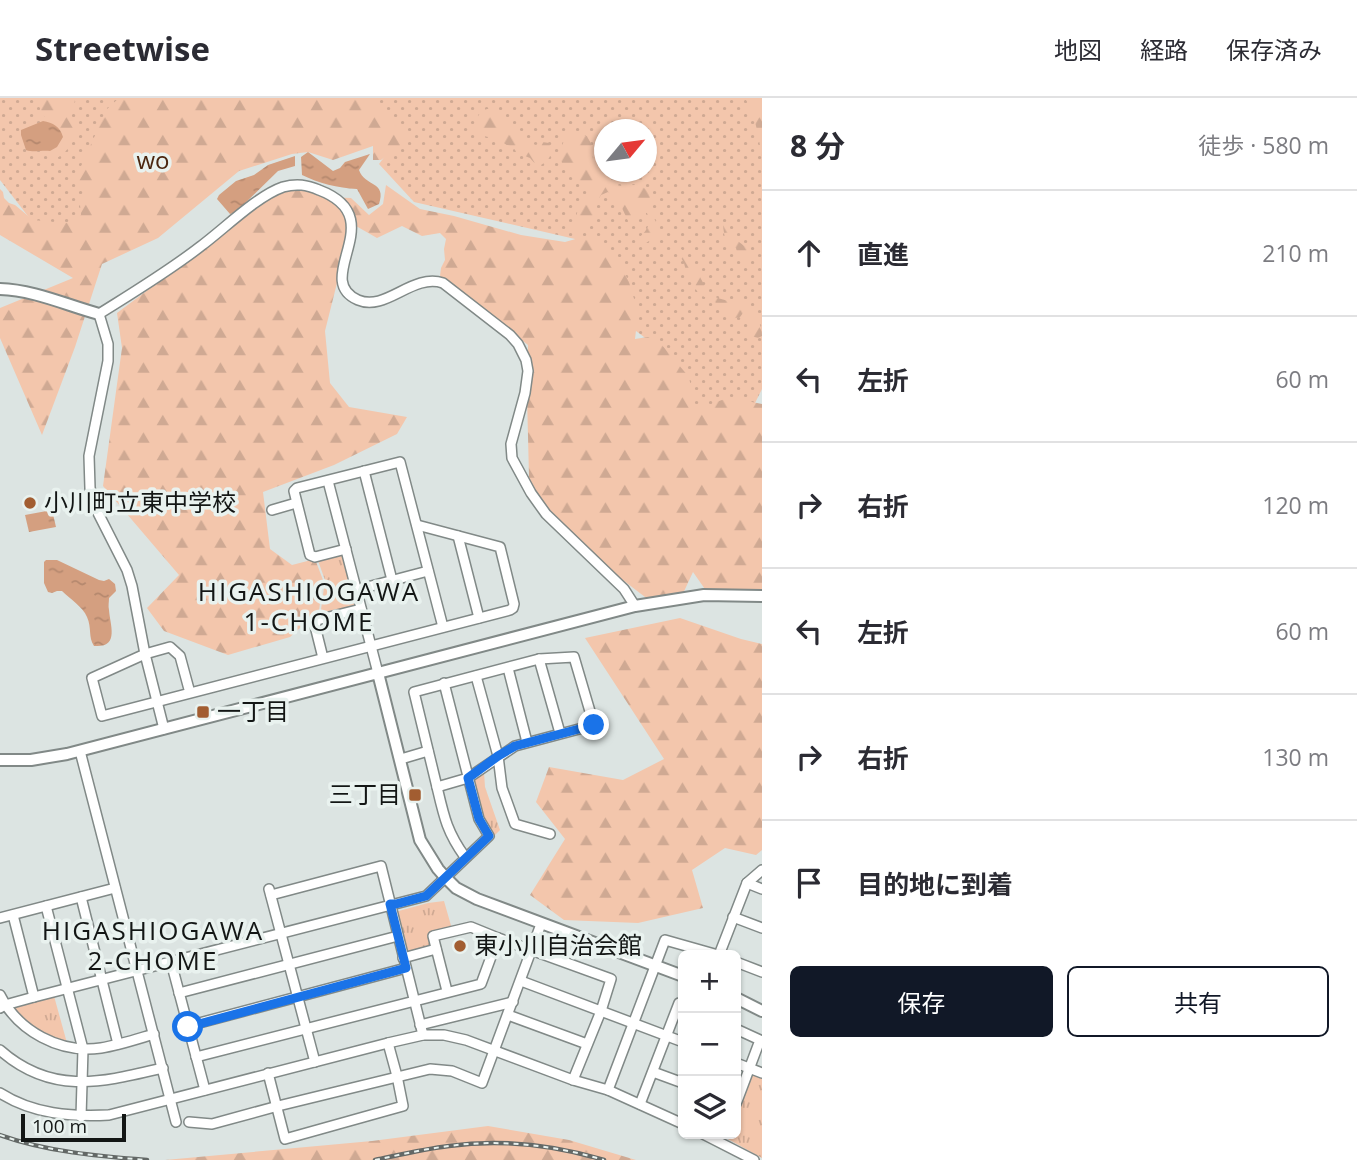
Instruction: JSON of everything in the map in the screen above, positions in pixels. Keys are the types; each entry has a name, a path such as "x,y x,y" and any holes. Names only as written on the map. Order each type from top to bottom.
{"street":[{"path":"0,289 36,295 99,314 190,254 271,193 283,187 300,184 329,194 344,204 350,216 352,228 342,278 345,288 352,296 359,300 375,302 421,282 443,283 518,344 528,371 511,444 512,458 531,493 546,513 624,589 635,606"},
{"path":"99,314 108,344 108,361 89,456 90,488 100,518 127,570 132,586 145,654 164,729"},
{"path":"346,549 315,557 310,555 294,493 297,488 400,462 443,626"},
{"path":"364,471 392,580"},
{"path":"328,481 420,840 438,869 456,888 477,899 678,974"},
{"path":"272,510 296,503"},
{"path":"190,693 180,656 170,647 145,654 92,678 102,716 510,610 513,608 500,547 416,525"},
{"path":"458,536 479,618"},
{"path":"356,590 428,571"},
{"path":"0,760 40,759 80,751 635,606 705,594 762,596"},
{"path":"323,658 315,625 317,620 361,609"},
{"path":"437,787 468,778 515,746 594,725 574,657 539,659 414,692 428,751 437,787 447,826 453,841 465,857"},
{"path":"539,659 560,733"},
{"path":"508,668 527,742"},
{"path":"476,676 498,756 502,788 515,824 550,834"},
{"path":"2,1007 426,896 489,836 479,819 444,683"},
{"path":"80,751 176,1122"},
{"path":"401,759 428,751"},
{"path":"315,1062 270,892 381,866 423,1035"},
{"path":"721,950 747,883 762,870"},
{"path":"747,883 762,889"},
{"path":"0,919 115,888"},
{"path":"80,897 118,1044"},
{"path":"46,906 83,1049 81,1117"},
{"path":"13,915 34,997"},
{"path":"733,917 762,928"},
{"path":"190,1122 212,1125 417,1071 452,1071 482,1083 541,923"},
{"path":"447,991 433,936 471,927 611,979 573,1080"},
{"path":"179,993 398,936"},
{"path":"196,1056 481,984 498,938"},
{"path":"608,1090 665,940 701,950"},
{"path":"188,1027 298,997 405,963 436,949"},
{"path":"171,962 205,1090"},
{"path":"741,964 762,972"},
{"path":"521,981 678,1040"},
{"path":"0,995 2,1007 19,1022 37,1035 58,1044 83,1049 100,1048 154,1034"},
{"path":"741,1000 762,1011"},
{"path":"420,1025 513,1002"},
{"path":"640,1104 678,1006"},
{"path":"508,1015 587,1044"},
{"path":"741,1031 760,1040 741,1090"},
{"path":"0,1093 12,1101 50,1113 81,1117 109,1115 388,1043 423,1035 444,1035 466,1040 573,1080 608,1090 678,1122"},
{"path":"268,1073 285,1139 403,1106 388,1043"},
{"path":"0,1050 22,1067 43,1076 82,1083 112,1080 163,1068"},
{"path":"741,1065 762,1073"},
{"path":"653,1072 678,1081"},
{"path":"724,1139 754,1160"}],"green space":[{"path":"0,98 157,98 58,255 0,180"},
{"path":"40,98 75,98 72,118 77,123 76,133 69,147 57,158 50,155 52,127 38,104"},
{"name":"wo","path":"119,98 372,98 375,105 413,136 381,160 373,160 373,146 333,160 308,152 292,154 239,171 158,238 102,264 42,435 0,338 0,308 73,278 0,235 0,189 9,203 33,220 73,222 81,215 80,205 84,195 77,175 107,109"},
{"path":"367,98 762,98 762,389 750,413 697,410 652,343 608,310 575,239 414,202 379,164 400,136"},
{"path":"745,98 762,98 762,156 754,119"},
{"path":"487,109 495,109 501,117 507,119 511,128 521,131 528,143 549,143 552,153 547,161 538,167 530,158 517,153 513,147 476,132 479,115"},
{"path":"570,130 587,136 591,143 594,182 610,182 621,186 637,185 648,192 652,212 660,230 658,235 646,243 640,237 648,226 647,213 642,212 629,223 622,208 613,201 608,192 601,195 597,202 595,223 580,233 573,231 579,204 589,194 590,189 585,185 581,186 561,161 560,154"},
{"path":"386,185 420,209 521,235 565,242 586,236 604,243 620,264 629,282 635,302 635,339 648,337 661,344 689,377 694,403 701,408 727,399 762,404 762,595 707,592 693,572 680,600 649,600 544,520 529,477 528,345 440,276 445,260 446,239 440,233 422,236 402,226 377,238 356,226 341,267 325,331 330,383 349,407 407,417 397,434 334,465 263,492 270,549 292,565 315,559 323,580 319,611 290,637 228,655 164,631 147,608 179,575 103,486 122,348 117,313 272,197 296,188 314,188 323,197 351,198 369,215 383,204"},
{"path":"725,223 735,239 751,251 750,257 743,263 736,248 725,239"},
{"path":"680,248 709,293 723,300 745,304 756,312 762,336 751,336 746,314 731,319 718,304 699,294 686,271"},
{"path":"339,552 343,555 356,605 320,617 325,580 317,558"},
{"path":"680,618 762,644 762,850 756,855 725,848 692,870 703,908 638,923 564,920 530,895 565,839 536,802 549,767 623,780 664,759 585,638"},
{"path":"484,772 485,787 500,830 494,836 482,817 472,781"},
{"path":"444,901 452,929 430,935 433,947 408,955 395,912"},
{"path":"54,996 67,1043 50,1038 37,1030 13,1009 13,1006"},
{"path":"752,1072 762,1076 762,1158 728,1139 741,1139 741,1101"},
{"path":"488,1126 569,1140 636,1160 165,1160 372,1141"}],"water":[{"path":"43,121 56,126 63,137 57,147 50,151 26,150 21,130"},
{"path":"308,152 333,171 345,162 370,154 359,170 380,191 379,204 368,209 357,189 328,185 302,175 301,157"},
{"path":"295,156 295,166 278,171 236,212 230,214 217,199 236,181 254,175 268,165"},
{"path":"52,510 56,527 29,532 25,515"},
{"path":"46,560 57,560 99,580 109,579 115,584 116,591 109,598 112,634 107,643 94,646 83,610 62,591 48,592 44,583"}],"railway":[{"path":"0,1135 54,1149 147,1160"},
{"path":"375,1160 440,1147 488,1143 546,1147 604,1160"}],"place":[{"name":"小川町立東中学校","path":"30,503"},
{"name":"一丁目","path":"203,712"},
{"name":"三丁目","path":"415,795"},
{"name":"東小川自治会館","path":"460,946"}],"district":[{"name":"HIGASHIOGAWA 1-CHOME","path":"309,607"},
{"name":"HIGASHIOGAWA 2-CHOME","path":"153,946"}],"route":[{"path":"188,1027 406,968 390,904 426,896 489,836 479,819 468,778 515,746 594,725"}]}
